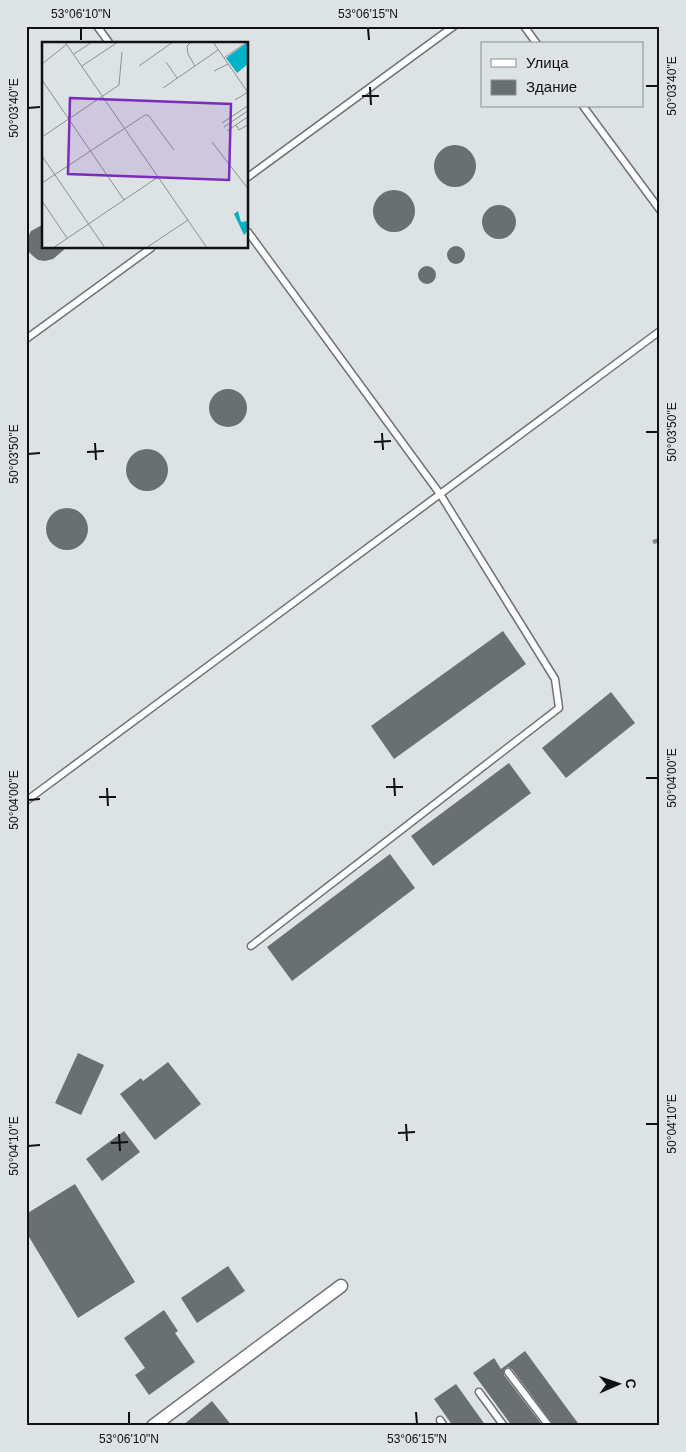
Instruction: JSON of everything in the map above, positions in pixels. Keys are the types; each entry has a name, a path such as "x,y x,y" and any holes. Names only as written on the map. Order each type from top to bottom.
{"street":[{"path":"153,1426 341,1286"}],"lane":[{"path":"97,26 109,42"},
{"path":"249,176 454,26"},
{"path":"524,26 536,42"},
{"path":"584,108 660,210"},
{"path":"249,233 440,494 555,679 559,708 252,946"},
{"path":"26,339 150,249"},
{"path":"26,801 660,331"},
{"path":"508,1372 549,1426"},
{"path":"479,1392 504,1426"}],"building":[{"path":"459,145 467,148 473,154 476,166 473,178 467,184 451,187 443,184 437,178 434,162 437,154 443,148"},
{"path":"398,190 406,193 412,199 415,211 412,223 406,229 390,232 382,229 376,223 373,207 376,199 382,193"},
{"path":"499,205 506,206 511,210 515,215 515,229 511,234 506,238 499,239 492,238 487,234 483,229 482,222 483,215 487,210 492,206"},
{"path":"42,225 42,249 65,249 53,259 38,260 28,251 28,237 31,231"},
{"path":"456,246 462,249 465,255 462,261 456,264 450,261 447,255 450,249"},
{"path":"427,266 433,269 436,275 433,281 427,284 421,281 418,275 421,269"},
{"path":"228,389 242,394 247,408 242,422 228,427 214,422 209,408 214,394"},
{"path":"151,449 159,452 165,458 168,470 165,482 159,488 143,491 135,488 129,482 126,466 129,458 135,452"},
{"path":"71,508 79,511 85,517 88,529 85,541 79,547 63,550 55,547 49,541 46,525 49,517 55,511"},
{"path":"503,631 526,664 394,759 371,726"},
{"path":"611,692 635,723 566,778 542,748"},
{"path":"509,763 531,793 433,866 411,836"},
{"path":"390,854 415,888 292,981 267,947"},
{"path":"78,1053 104,1065 81,1115 55,1103"},
{"path":"168,1062 201,1104 155,1140 120,1094 141,1078 143,1081"},
{"path":"124,1131 140,1152 102,1181 86,1159"},
{"path":"75,1184 135,1282 78,1318 26,1232 26,1214"},
{"path":"228,1266 245,1291 197,1323 181,1298"},
{"path":"164,1310 178,1331 175,1333 195,1362 149,1395 135,1375 145,1368 124,1338"},
{"path":"525,1351 580,1426 554,1426 512,1369 508,1367 504,1370 504,1375 543,1426 512,1426 473,1373 494,1358 501,1369"},
{"path":"456,1384 486,1426 453,1426 434,1399"},
{"path":"212,1401 232,1426 182,1426"}],"railway":[{"path":"653,542 660,540"}]}
